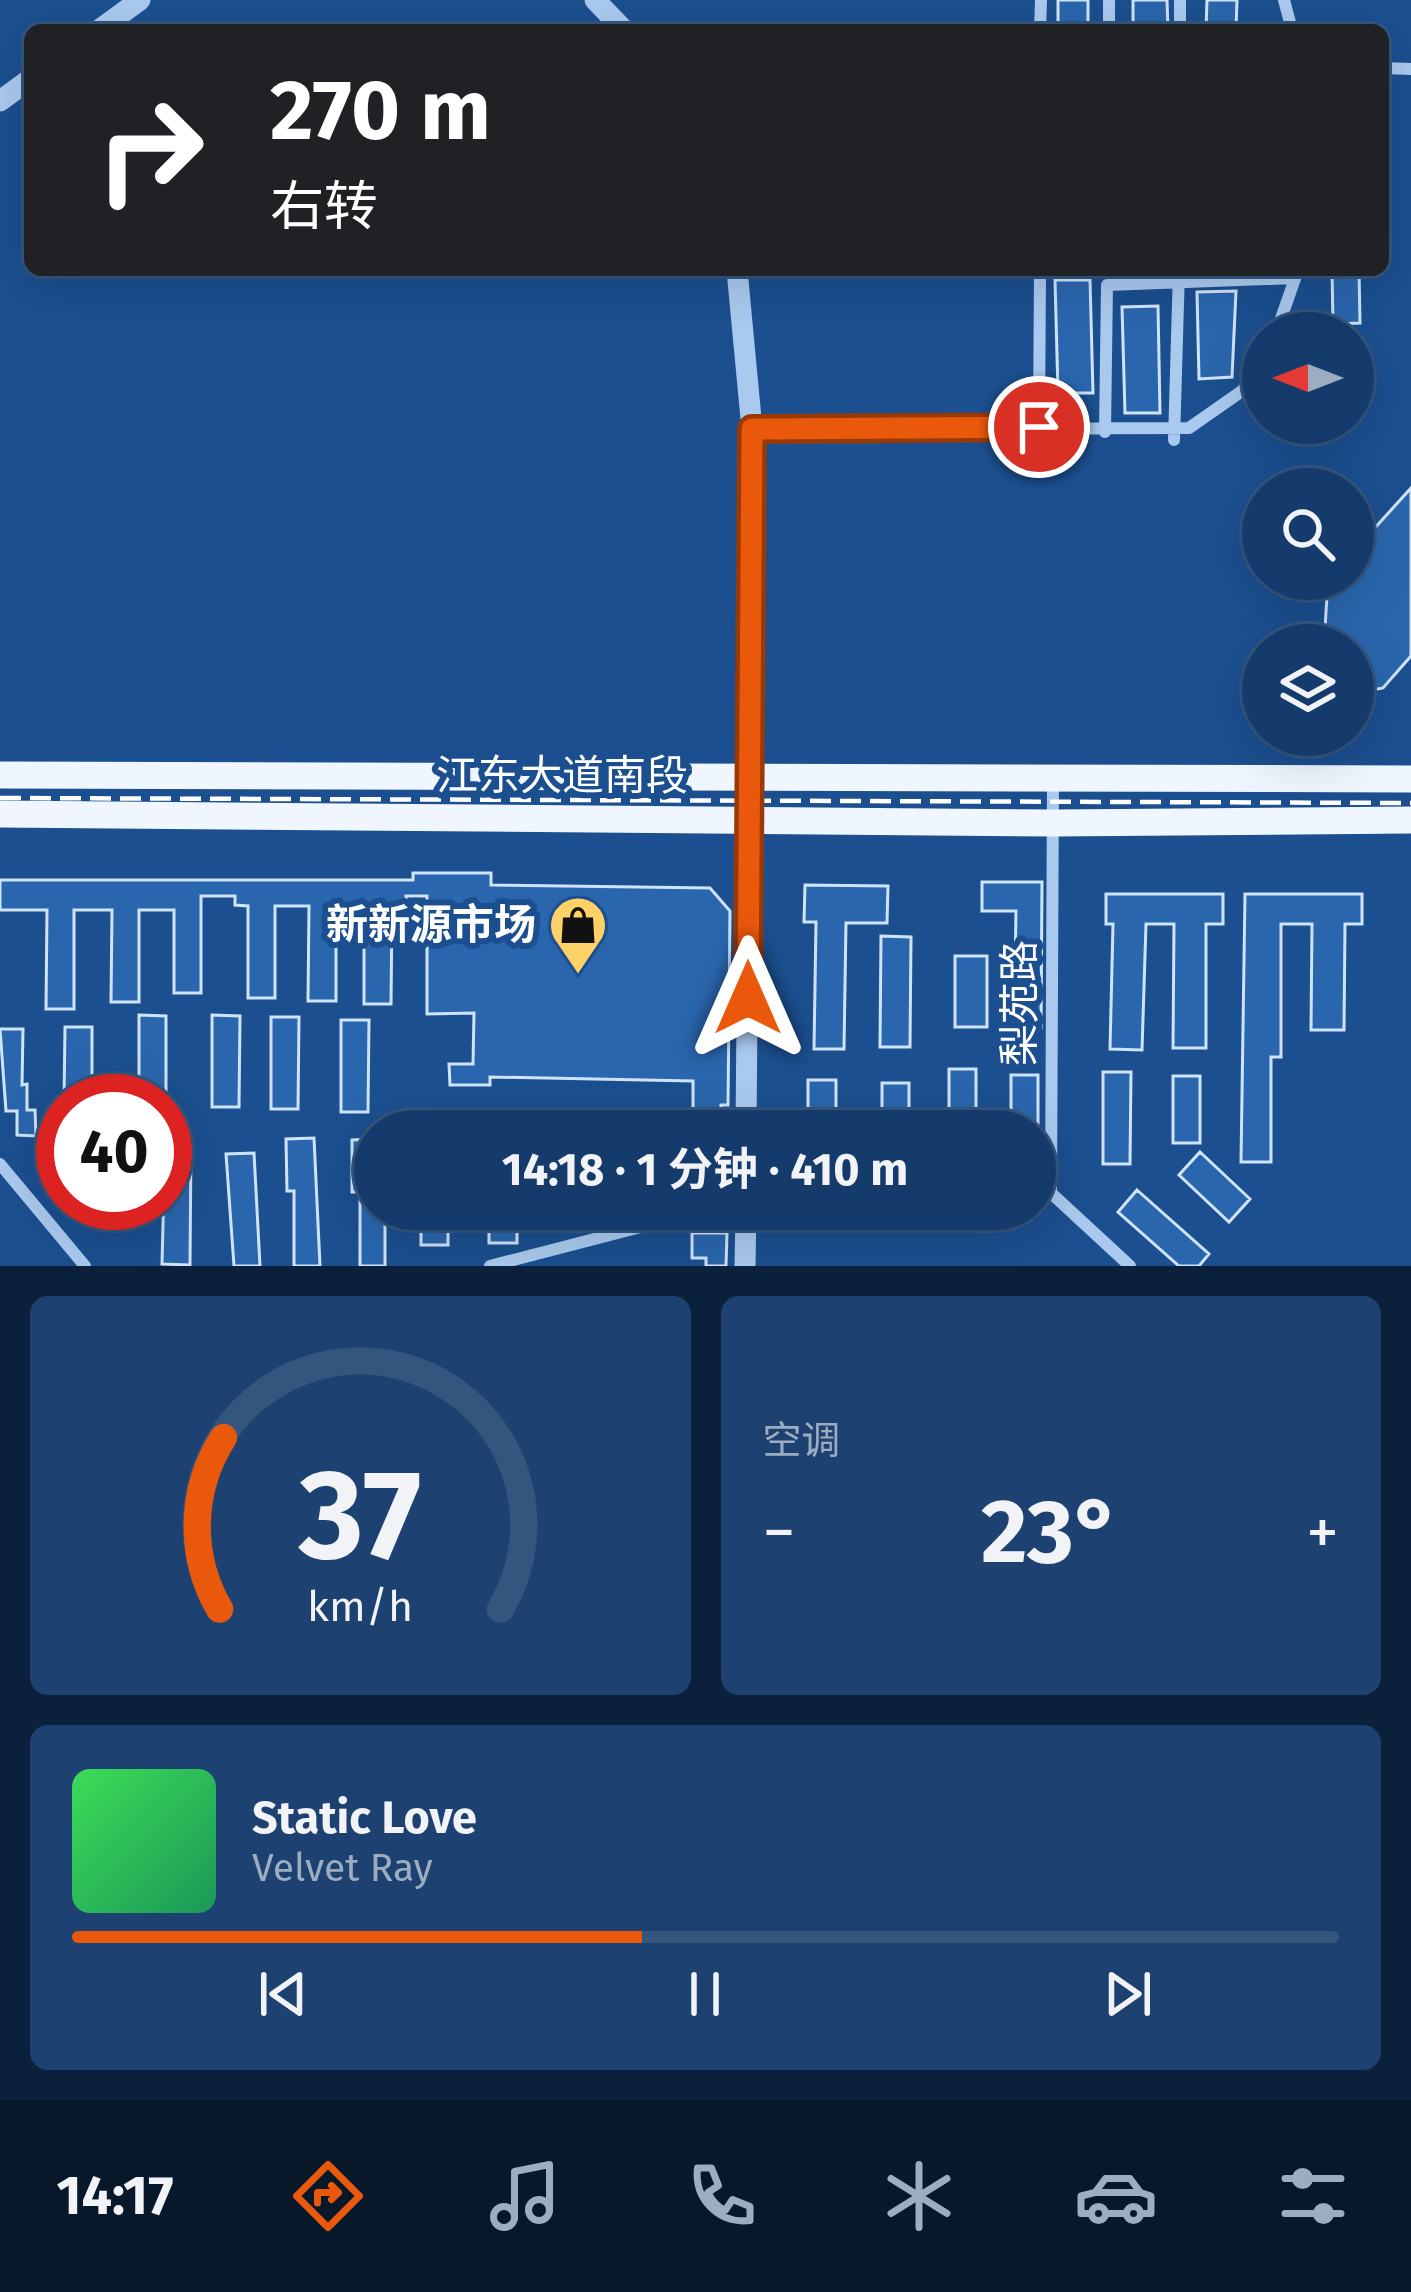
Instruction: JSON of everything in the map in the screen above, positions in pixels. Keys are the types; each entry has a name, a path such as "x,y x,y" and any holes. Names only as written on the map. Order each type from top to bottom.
{"main road":[{"name":"江东大道南段","path":"0,775 749,781 1411,779"},
{"name":"江东大道南段","path":"0,814 1054,823 1411,820"}],"street":[{"path":"107,24 140,0"},
{"path":"595,0 618,24"},
{"path":"738,276 752,429 746,1110"},
{"path":"1039,427 1040,276"},
{"path":"1105,432 1107,278 1179,276 1175,435"},
{"path":"1283,312 1295,276"},
{"path":"752,429 1039,427 1175,435 1242,391"},
{"name":"梨苑路","path":"1052,1110 1053,779"},
{"path":"0,1164 55,1237 85,1266"},
{"path":"1056,1198 1130,1266"},
{"path":"490,1266 547,1259 642,1230"},
{"path":"745,1266 746,1230"}],"building":[{"path":"1058,0 1088,0 1088,24 1058,24"},
{"path":"1133,0 1167,0 1168,24 1133,24"},
{"path":"1207,0 1237,0 1236,24 1206,24"},
{"path":"1332,276 1359,276 1360,312 1333,312"},
{"path":"1055,280 1090,280 1093,393 1058,393"},
{"path":"1236,291 1232,377 1199,379 1197,292"},
{"path":"1158,306 1160,413 1125,413 1122,307"},
{"path":"1411,488 1411,656 1383,688 1374,690 1374,624 1325,624 1327,600 1374,600 1374,529"},
{"path":"413,873 491,873 491,885 710,888 730,911 728,1105 721,1105 721,1110 693,1110 693,1081 490,1077 490,1085 450,1085 449,1064 473,1064 474,1013 427,1014 427,896 406,896 406,908 392,908 391,1004 364,1004 364,908 336,908 336,1001 308,1001 309,906 275,906 275,998 248,998 248,906 235,905 235,896 201,896 201,993 174,993 174,910 139,910 139,1002 111,1002 112,910 74,910 74,1009 46,1009 47,910 0,910 0,880 413,880"},
{"path":"982,882 1042,882 1041,1028 1014,1027 1016,911 982,911"},
{"path":"805,885 888,886 887,923 846,923 844,1049 814,1049 816,922 804,922"},
{"path":"1106,894 1223,894 1223,924 1206,924 1206,1048 1173,1048 1174,924 1146,924 1142,1050 1110,1049 1113,924 1106,924"},
{"path":"1245,894 1362,894 1362,924 1345,924 1344,1030 1311,1030 1312,924 1281,924 1281,1057 1271,1057 1271,1162 1241,1162"},
{"path":"881,936 911,937 910,1047 880,1047"},
{"path":"955,956 987,956 987,1027 955,1027"},
{"path":"139,1015 166,1016 166,1074 139,1074"},
{"path":"212,1015 240,1016 239,1107 212,1107"},
{"path":"271,1017 299,1017 298,1109 271,1109"},
{"path":"341,1020 369,1020 368,1110 341,1112"},
{"path":"65,1027 92,1027 92,1074 64,1074"},
{"path":"0,1029 23,1029 22,1085 27,1084 27,1110 35,1110 36,1136 17,1135 17,1111 6,1111"},
{"path":"949,1069 976,1069 976,1110 949,1110"},
{"path":"1103,1072 1131,1072 1130,1164 1103,1164"},
{"path":"1011,1075 1038,1075 1038,1110 1011,1110"},
{"path":"1173,1076 1200,1076 1200,1143 1173,1143"},
{"path":"808,1080 836,1080 836,1110 808,1110"},
{"path":"882,1083 909,1083 909,1110 882,1110"},
{"path":"314,1138 320,1266 294,1266 294,1191 287,1191 286,1139"},
{"path":"354,1140 354,1192 352,1192"},
{"path":"1200,1152 1250,1199 1229,1222 1179,1175"},
{"path":"254,1153 260,1266 234,1266 226,1154"},
{"path":"1137,1190 1209,1254 1199,1266 1179,1266 1118,1212"},
{"path":"163,1230 190,1230 190,1265 162,1264"},
{"path":"360,1230 385,1230 385,1266 360,1266"},
{"path":"421,1230 448,1230 448,1245 421,1245"},
{"path":"489,1230 517,1230 517,1243 489,1243"},
{"path":"692,1233 727,1233 726,1266 706,1266 706,1258 692,1258"}],"railway":[{"path":"0,798 1411,803"}],"place":[{"name":"新新源市场","path":"578,976"}],"route":[{"path":"748,998 752,429 1039,427"}]}
